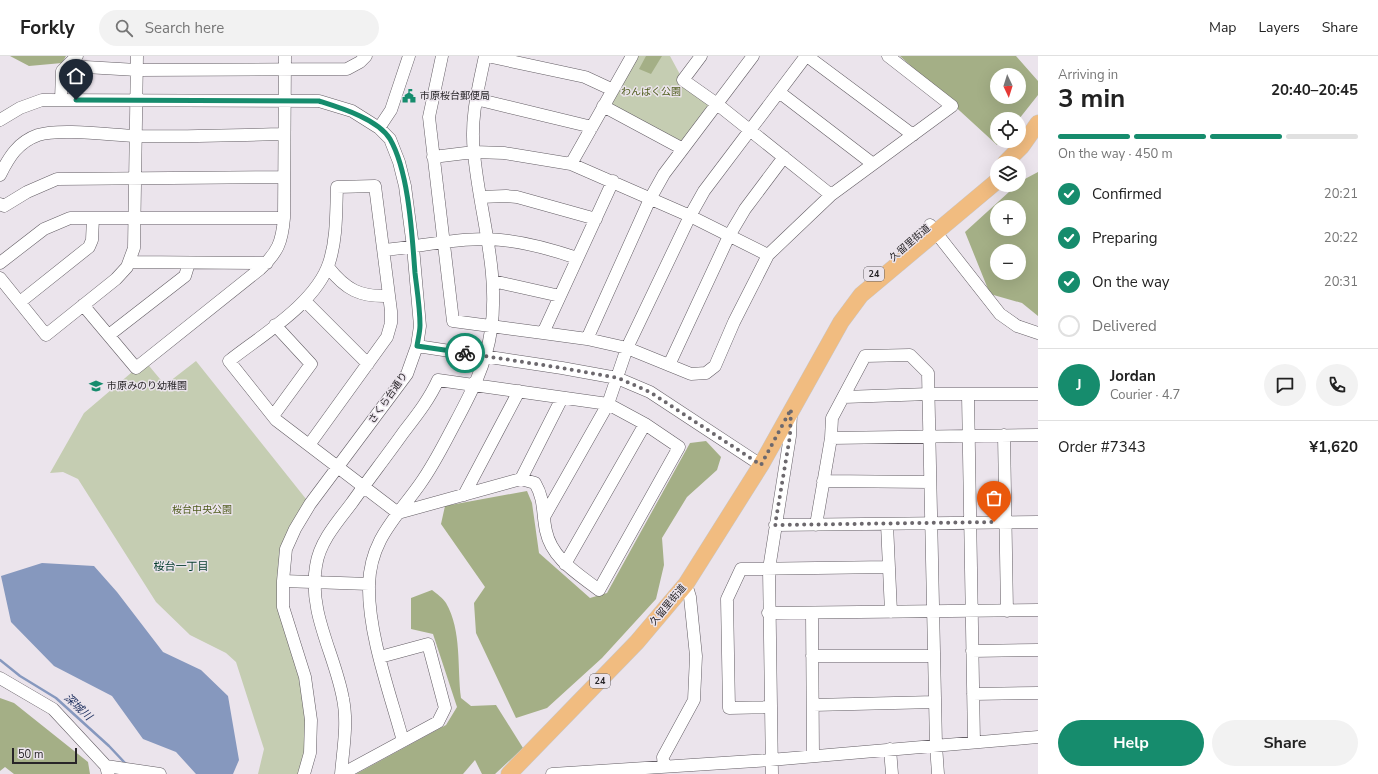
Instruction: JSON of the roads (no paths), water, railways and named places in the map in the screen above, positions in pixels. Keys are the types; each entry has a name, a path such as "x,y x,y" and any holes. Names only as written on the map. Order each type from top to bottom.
{"main road":[{"path":"1013,156 1022,146 1038,123"},
{"path":"1024,156 1038,138"},
{"name":"久留里街道","path":"933,228 990,177"},
{"name":"久留里街道","path":"509,774 637,642 686,584 761,465 791,409 833,317 856,289 933,228 990,186"}],"street":[{"path":"61,100 62,71 76,56"},
{"path":"0,278 46,335 116,279 127,267 134,248 137,56"},
{"path":"84,305 136,368 274,256 282,238 284,218 285,56"},
{"path":"68,66 137,70 347,69 360,62 366,56"},
{"path":"379,128 391,110 409,56"},
{"path":"442,56 429,117 453,322 587,339 627,348 691,374 706,373 715,366 734,322 768,255 831,195 952,106 888,56"},
{"path":"403,741 370,617 369,584 373,559 379,540 421,483 440,452 476,385 486,357 492,327 493,281 474,152 472,117 486,56 585,77 613,90"},
{"path":"571,164 632,56"},
{"path":"701,56 683,80 717,104 784,156 831,195"},
{"path":"587,339 650,198 664,174 754,56"},
{"path":"544,517 608,404 627,348 690,216 704,191 807,56 913,135"},
{"path":"779,92 873,164"},
{"path":"476,99 592,127"},
{"name":"さくら台通り","path":"0,119 20,108 42,100 319,101 352,111 379,128 390,139 399,162 405,186 413,248 420,326 417,346 407,374 310,504 295,528 286,549 283,581 283,607 305,677 311,720 310,753 304,774"},
{"path":"604,106 683,149"},
{"path":"0,175 9,157 24,142 40,135 62,133 136,136 284,134"},
{"path":"433,157 474,152 504,153 571,164 690,216 768,255"},
{"path":"669,365 729,236 745,209 784,156"},
{"path":"0,204 4,206 27,192 57,179 135,177 284,177"},
{"path":"542,333 613,182"},
{"path":"309,446 387,337 391,323 384,250 375,186 337,187 336,230 328,266 320,284 305,301 229,360 273,416 309,446 398,513"},
{"path":"480,196 517,197 596,219"},
{"path":"0,263 44,229 70,218 284,218"},
{"path":"20,302 88,248 92,240 93,218"},
{"path":"933,228 1000,314 1017,326 1038,333"},
{"path":"384,250 487,239 521,242 547,248 577,258"},
{"path":"129,262 267,263"},
{"path":"109,335 185,276 188,263"},
{"path":"328,266 339,281 354,291 371,296 389,296"},
{"path":"493,281 560,296"},
{"path":"305,301 368,364"},
{"path":"273,416 311,364 274,325"},
{"path":"417,346 618,378 650,392 761,465"},
{"path":"816,525 831,438 832,418 865,356 910,355 928,373 936,745 938,774"},
{"path":"342,774 344,733 343,699 316,610 314,581 316,565 330,533 431,395 438,380 608,404 644,424 679,447 599,590 565,564 553,550 546,531 542,495 535,483 521,479 398,513"},
{"path":"464,495 518,392"},
{"path":"844,397 929,394 1038,394"},
{"path":"968,395 974,742"},
{"path":"521,479 562,398"},
{"path":"772,774 770,760 768,613 769,569 790,436 791,409"},
{"path":"565,564 644,424"},
{"path":"1004,435 1007,611"},
{"path":"831,438 930,438 1038,435"},
{"path":"823,481 930,482"},
{"path":"775,525 1038,522"},
{"path":"887,524 891,612"},
{"path":"770,707 729,708 727,599 741,569 889,567"},
{"path":"283,581 369,584"},
{"path":"664,767 663,756 694,700 696,684 696,656 690,597 686,584"},
{"path":"768,613 1038,610"},
{"path":"812,613 813,756"},
{"path":"342,774 438,722 445,708 428,644 380,657"},
{"path":"972,651 1038,650"},
{"path":"812,656 934,656"},
{"path":"0,678 53,709 107,770 160,774"},
{"path":"973,694 1038,693"},
{"path":"813,705 935,702"},
{"path":"552,774 770,760 1038,737"},
{"path":"890,749 892,774"}],"water":[{"path":"42,563 94,566 117,592 163,652 201,670 228,696 239,760 233,774 196,774 176,752 143,739 112,696 54,666 11,622 1,576"}],"waterway":[{"name":"深城川","path":"0,660 20,676 56,698 109,746 126,764"}],"place":[{"name":"市原桜台郵便局","path":"409,96"},
{"name":"市原みのり幼稚園","path":"96,386"}],"district":[{"name":"桜台一丁目","path":"181,566"}],"park label":[{"name":"わんぱく公園","path":"651,92"},
{"name":"桜台中央公園","path":"202,510"}]}
